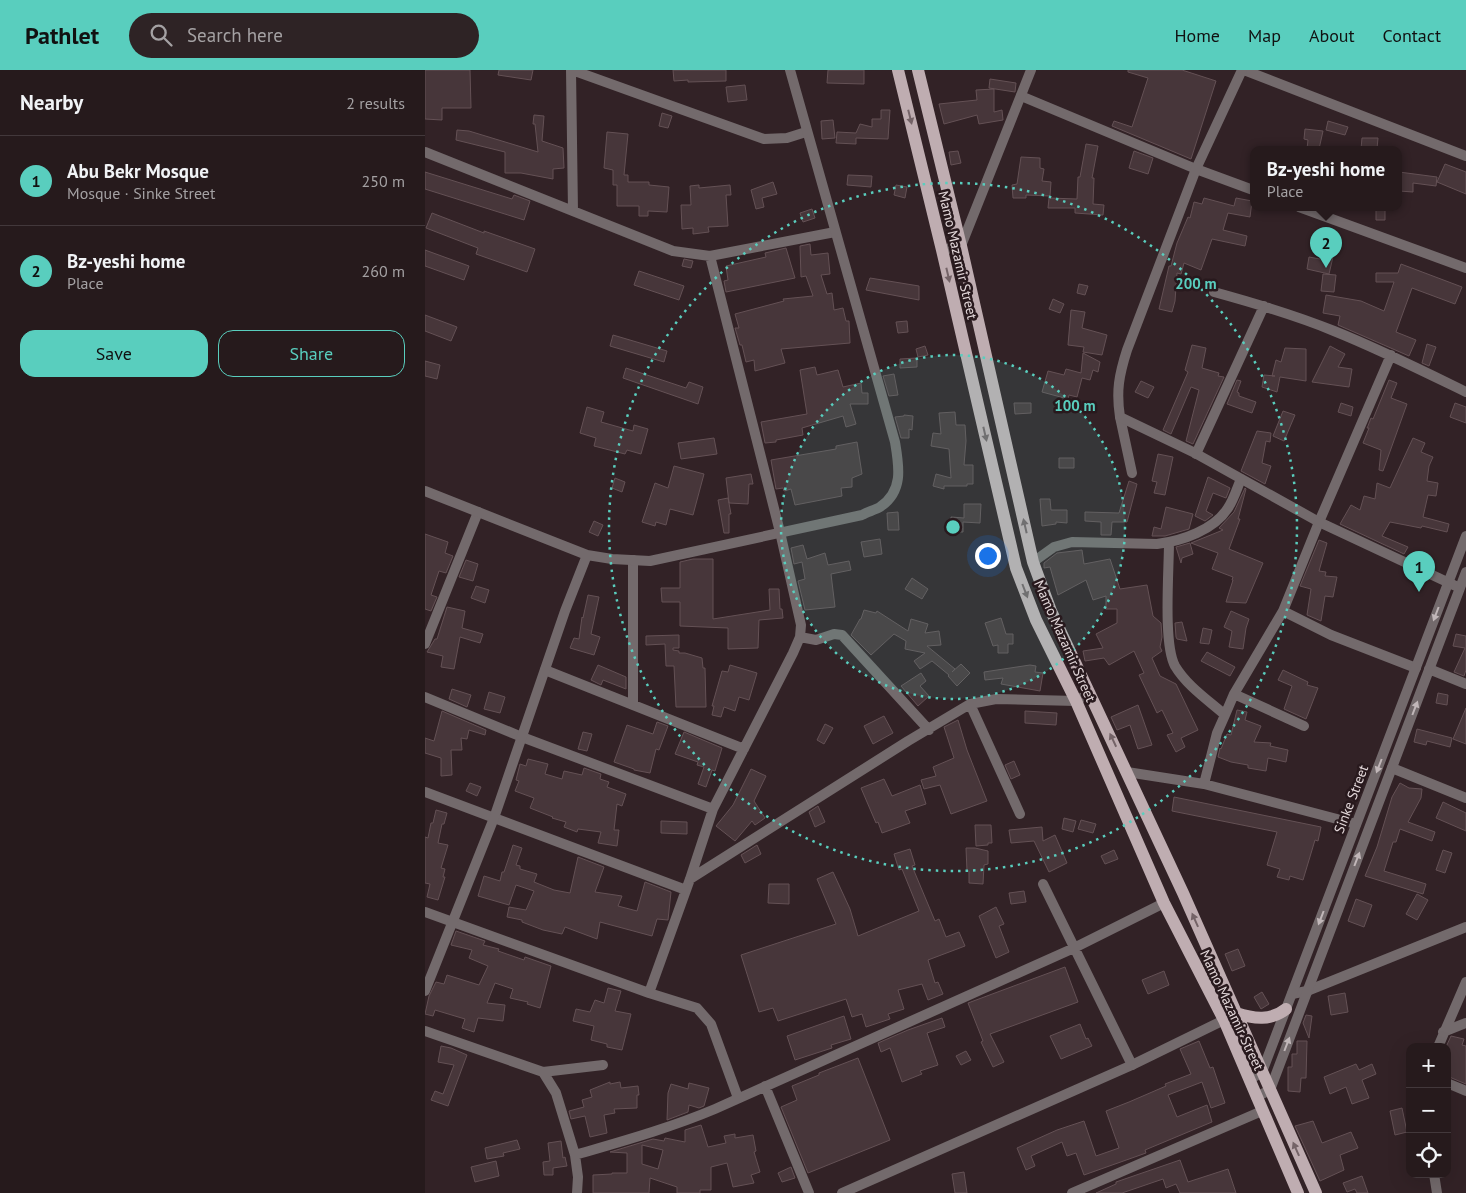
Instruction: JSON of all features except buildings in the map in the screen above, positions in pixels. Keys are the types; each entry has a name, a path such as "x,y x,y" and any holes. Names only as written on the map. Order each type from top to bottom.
{"main road":[{"name":"Mamo Mazamir Street","path":"898,70 1016,568 1036,620 1076,701 1164,903 1224,1020 1297,1193"},
{"name":"Mamo Mazamir Street","path":"918,70 961,246 1033,562 1051,611 1237,1013 1316,1193"},
{"path":"1237,1013 1253,1018 1267,1018 1279,1014 1286,1009"}],"street":[{"path":"573,211 571,70 764,139 787,138 806,132"},
{"path":"425,491 587,555 633,560 650,560 862,515 880,507 894,493 899,471 895,442 790,70"},
{"path":"942,250 961,246 1031,70"},
{"path":"1132,473 1117,399 1119,376 1196,169 1243,70 1466,156"},
{"path":"1021,96 1196,169 1250,189"},
{"path":"425,152 673,251 710,256 835,232"},
{"path":"1310,211 1466,268"},
{"path":"649,993 713,809 800,637 801,625 780,532 710,256"},
{"path":"1214,292 1264,306 1333,330 1391,355 1466,392"},
{"path":"1196,454 1264,306"},
{"path":"1204,784 1217,733 1234,694 1283,612 1319,522 1391,355"},
{"path":"1121,417 1196,454 1319,522 1463,589"},
{"path":"1033,562 1054,547 1072,542 1157,544 1169,542 1207,528 1216,522 1228,508 1241,479"},
{"path":"425,644 478,512"},
{"name":"Sinke Street","path":"1262,1072 1466,536"},
{"path":"1169,542 1168,634 1170,653 1175,665 1186,681 1225,715"},
{"path":"425,991 494,818 565,611 587,555"},
{"path":"633,560 633,705"},
{"name":"Sinke Street","path":"1270,1090 1429,669 1463,589 1466,572"},
{"path":"1283,612 1331,635 1416,668"},
{"path":"800,637 816,640 834,634 842,635 929,730"},
{"path":"1429,669 1466,684"},
{"path":"545,670 744,749"},
{"path":"690,878 970,704 996,698 1076,701 1090,693"},
{"path":"1234,694 1304,726"},
{"path":"425,698 713,809"},
{"path":"970,704 1020,814"},
{"path":"1392,768 1466,798"},
{"path":"1127,772 1204,784 1356,824"},
{"path":"425,792 686,890"},
{"path":"1043,884 1132,1065"},
{"path":"575,1155 683,1123 1074,948 1164,903"},
{"path":"425,912 649,993 697,1008 711,1024 738,1098"},
{"path":"1292,994 1307,992 1466,927"},
{"path":"1439,1043 1466,982"},
{"path":"842,1193 1132,1065 1224,1020"},
{"path":"1443,1032 1466,1023"},
{"path":"425,1031 543,1072 603,1065"},
{"path":"543,1072 556,1093 575,1155 578,1177 577,1193"},
{"path":"1249,1080 1262,1072"},
{"path":"1451,1084 1466,1090"},
{"path":"765,1086 809,1193"},
{"path":"1256,1097 1270,1090"},
{"path":"1072,1193 1262,1111"},
{"path":"1435,1178 1437,1193"},
{"path":"1098,1183 1103,1193"}],"place":[{"name":"Bz-yeshi home","path":"1326,268"},
{"name":"Abu Bekr Mosque","path":"1419,592"}]}
